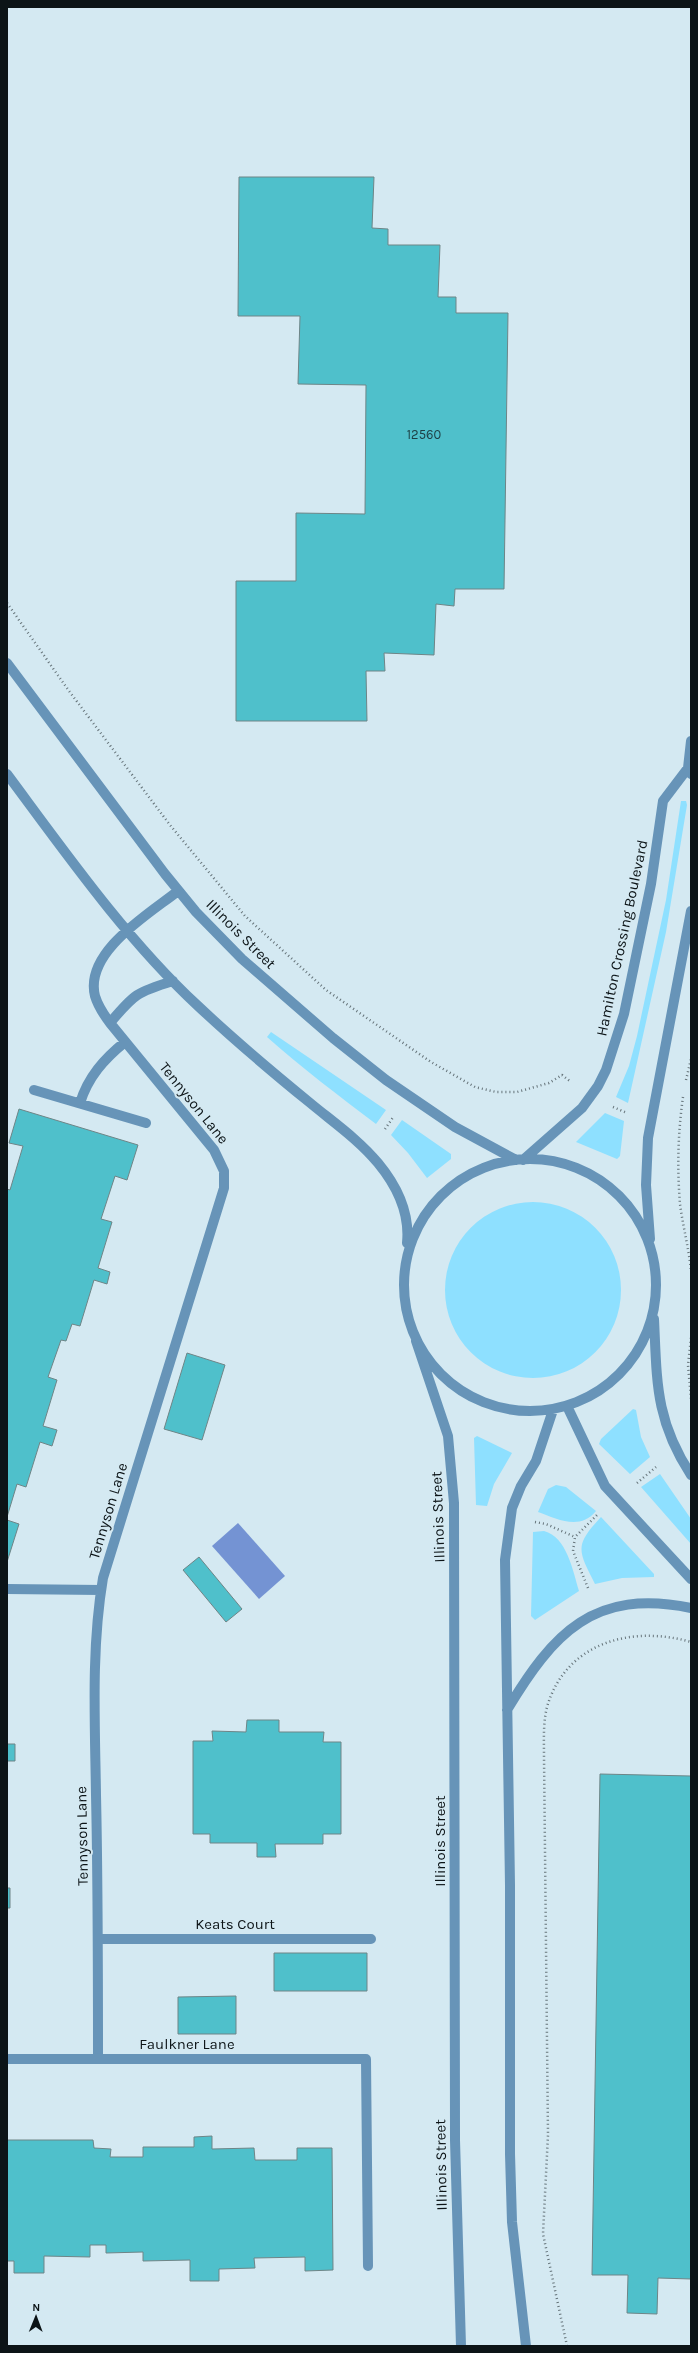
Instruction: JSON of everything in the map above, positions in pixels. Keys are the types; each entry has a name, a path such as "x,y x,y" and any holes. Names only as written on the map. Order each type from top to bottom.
{"street":[{"name":"Illinois Street","path":"7,662 178,891 242,959 333,1038 386,1080 455,1127 520,1160"},
{"name":"Hamilton Crossing Boulevard","path":"520,1160 582,1108 598,1086 608,1065 624,1014 651,884 663,801 690,770 691,741"},
{"path":"7,774 52,835 128,930 173,981 231,1036 350,1134 378,1162 389,1178 405,1209 408,1235 403,1286 406,1314 416,1341 431,1364 451,1384 476,1400 509,1410 528,1412 553,1410 567,1406 599,1391 622,1372 646,1335 654,1307"},
{"name":"Tennyson Lane","path":"98,2059 99,1939 95,1738 97,1614 101,1590 224,1188 224,1171 214,1150 110,1023 98,1005 94,985 98,968 104,954 128,930 178,891"},
{"path":"691,911 648,1138 646,1185 651,1249 656,1278 654,1307 657,1388 668,1435 691,1475"},
{"path":"110,1023 129,999 137,994 173,981"},
{"path":"80,1103 85,1087 104,1059 125,1042"},
{"path":"34,1090 146,1124"},
{"path":"403,1286 406,1260 412,1241 427,1211 445,1192 466,1176 490,1166 520,1160 551,1161 572,1166 602,1182 627,1205 645,1233 651,1249"},
{"name":"Illinois Street","path":"416,1341 448,1436 454,1502 455,2140 461,2346"},
{"path":"567,1406 606,1486 691,1579"},
{"path":"526,2346 512,2222 510,2154 510,1885 506,1710 507,1540 512,1508 521,1486 536,1461 553,1410"},
{"path":"7,1589 101,1590"},
{"path":"506,1710 529,1672 552,1644 583,1620 597,1613 631,1605 691,1608"},
{"name":"Keats Court","path":"99,1939 371,1939"},
{"name":"Faulkner Lane","path":"7,2059 366,2059 368,2266"}],"path":[{"path":"7,603 69,691 170,824 245,916 326,990 431,1062 475,1087 496,1092 517,1092 549,1082 562,1075 573,1084"},
{"path":"686,1084 691,1059"},
{"path":"684,1090 679,1128 678,1161 680,1205 691,1271"},
{"path":"610,1106 627,1113"},
{"path":"385,1130 394,1116"},
{"path":"691,1338 688,1365 691,1399"},
{"path":"636,1483 656,1467"},
{"path":"588,1588 573,1551 575,1537 599,1512"},
{"path":"535,1522 546,1524 575,1537"},
{"path":"567,2346 543,2234 548,2135 544,1756 547,1708 565,1673 586,1654 603,1643 628,1636 650,1634 691,1642"}],"shaded area":[{"path":"681,801 686,801 687,805 666,932 628,1103 616,1097 629,1066 637,1036 666,900"},
{"path":"271,1032 386,1110 376,1124 307,1071 267,1037"},
{"path":"605,1113 624,1121 620,1156 617,1159 576,1142"},
{"path":"402,1120 451,1154 451,1159 427,1178 408,1153 391,1135"},
{"path":"533,1202 550,1204 567,1209 589,1222 601,1234 614,1256 619,1273 621,1290 619,1307 614,1324 601,1346 589,1358 567,1371 550,1376 533,1378 516,1376 499,1371 477,1358 465,1346 452,1324 447,1307 445,1290 447,1273 452,1256 465,1234 477,1222 499,1209 516,1204"},
{"path":"633,1409 636,1410 641,1437 650,1457 630,1474 599,1444 601,1439"},
{"path":"477,1436 512,1453 494,1484 487,1506 476,1505 474,1438"},
{"path":"660,1474 691,1519 691,1544 641,1487"},
{"path":"556,1485 566,1487 596,1511 583,1521 576,1522 560,1520 538,1512 548,1489"},
{"path":"601,1517 654,1574 654,1577 622,1578 595,1584 582,1556 582,1549 586,1535"},
{"path":"238,1523 285,1576 259,1599 212,1546"},
{"path":"544,1531 552,1534 564,1547 579,1591 535,1620 531,1616 533,1532"}],"building":[{"path":"239,177 374,177 372,228 388,229 388,245 440,245 438,297 456,297 456,313 508,313 504,589 455,589 454,606 436,604 434,655 384,653 385,671 366,671 367,721 236,721 236,581 296,581 296,513 365,514 366,385 298,384 300,316 238,316"},
{"path":"19,1109 138,1145 127,1180 115,1176 101,1219 112,1222 98,1268 110,1272 107,1284 94,1280 80,1326 72,1324 66,1341 61,1340 48,1377 57,1380 43,1426 57,1430 52,1446 40,1442 26,1487 17,1484 7,1517 7,1189 10,1190 23,1146 9,1143"},
{"path":"187,1353 225,1365 202,1440 164,1429"},
{"path":"7,1520 19,1524 7,1562"},
{"path":"199,1557 242,1609 226,1622 183,1570"},
{"path":"247,1720 279,1720 279,1732 324,1732 323,1742 341,1742 341,1834 323,1834 323,1844 275,1844 276,1857 257,1857 257,1843 210,1843 210,1834 193,1834 193,1741 213,1741 212,1731 246,1732"},
{"path":"7,1744 15,1744 15,1761 7,1761"},
{"path":"600,1774 691,1776 691,2279 658,2278 657,2314 627,2313 628,2275 592,2275"},
{"path":"7,1888 10,1888 10,1908 7,1908"},
{"path":"274,1953 367,1953 367,1991 274,1991"},
{"path":"236,1996 236,2034 178,2034 178,1997"},
{"path":"212,2136 212,2149 254,2148 255,2160 297,2160 297,2148 332,2148 333,2270 305,2271 305,2257 254,2258 255,2268 219,2269 219,2281 190,2281 190,2260 143,2261 143,2252 106,2253 106,2245 90,2245 90,2257 44,2256 44,2273 14,2273 14,2261 7,2261 7,2140 93,2140 94,2148 111,2149 110,2157 143,2157 143,2147 194,2147 194,2137"}]}
